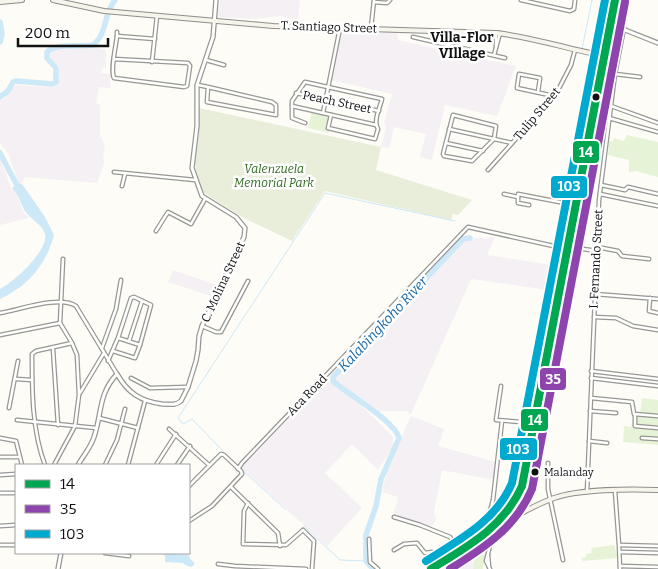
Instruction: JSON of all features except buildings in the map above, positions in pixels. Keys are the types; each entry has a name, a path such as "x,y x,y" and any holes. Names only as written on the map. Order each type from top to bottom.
{"highway":[{"path":"431,569 480,537 505,516 517,500 522,486 614,0"}],"main road":[{"path":"0,2 20,0"},
{"name":"T. Santiago Street","path":"55,0 112,12 273,26 498,33 519,36 604,56"},
{"path":"489,530 565,494 658,490"},
{"path":"505,516 512,518"}],"street":[{"path":"156,231 168,212 191,224 205,199 195,180 191,161 197,126 198,85 213,38 216,0"},
{"path":"371,29 374,1 387,3 390,0"},
{"path":"521,0 573,10 575,0"},
{"path":"152,62 157,16"},
{"path":"610,24 658,43"},
{"path":"323,113 340,28"},
{"name":"I. Fernando Street","path":"587,492 600,194 615,74 624,28"},
{"path":"494,55 498,33"},
{"path":"114,59 188,63 190,66 187,86 114,78 112,75 117,34 155,39"},
{"path":"413,37 505,58"},
{"name":"Tulip Street","path":"488,170 554,96 568,72 576,50"},
{"path":"205,60 224,65"},
{"path":"538,92 540,78 519,74 517,88 554,96"},
{"path":"615,74 640,77"},
{"path":"305,123 293,119 292,101 306,81 382,100 375,139 328,128 331,115"},
{"path":"198,85 208,87 272,102 276,105 276,115 207,102 208,87"},
{"name":"Peach Street","path":"296,93 379,112"},
{"path":"292,106 376,125"},
{"path":"611,106 658,123"},
{"path":"453,115 496,125 494,139 472,162 444,156 453,115"},
{"path":"609,118 658,132"},
{"path":"449,129 512,143"},
{"path":"446,143 483,151"},
{"path":"114,172 195,180"},
{"path":"122,186 125,174"},
{"path":"601,185 625,190 628,187 658,194"},
{"path":"504,194 518,197"},
{"path":"529,205 518,203 518,194 575,205"},
{"path":"600,194 658,206"},
{"name":"C. Molina Street","path":"144,401 177,404 181,401 188,387 202,326 245,234 245,228 236,217 205,199"},
{"name":"Aca Road","path":"238,469 468,227 567,248"},
{"path":"597,247 618,251 622,256 649,258"},
{"path":"567,248 597,251"},
{"path":"55,464 75,426 79,395 77,355 60,323 63,259"},
{"path":"102,348 116,309 121,280"},
{"path":"202,326 216,332 221,332 248,281"},
{"path":"595,294 658,299"},
{"path":"108,361 118,338 131,298 134,297 151,306 135,358 113,351"},
{"path":"650,298 650,311 658,313"},
{"path":"0,313 62,300 76,306 117,374 135,395 144,401 128,464"},
{"path":"129,342 142,301"},
{"path":"594,317 616,318 633,326 658,330"},
{"path":"0,335 60,323"},
{"path":"118,338 140,345"},
{"path":"44,464 38,446 32,380 32,354 36,351 72,343"},
{"path":"53,348 58,425"},
{"path":"79,395 104,353"},
{"path":"9,408 18,361"},
{"path":"591,371 658,378"},
{"path":"79,464 93,439 104,396 117,374"},
{"path":"132,378 150,388 188,387"},
{"path":"591,378 658,386"},
{"path":"16,379 32,380"},
{"path":"501,386 496,420 535,422"},
{"path":"591,398 632,402 635,426 658,428"},
{"path":"105,464 117,440 125,409"},
{"path":"590,411 616,413"},
{"path":"635,414 658,416"},
{"path":"98,418 138,428"},
{"path":"17,420 96,428"},
{"path":"480,537 478,532 481,524 489,515 493,500 502,421"},
{"path":"169,428 210,465"},
{"path":"157,464 176,434"},
{"path":"0,438 14,440 17,443 22,464"},
{"path":"642,438 658,439"},
{"path":"590,441 607,443"},
{"path":"179,464 190,446"},
{"path":"190,485 222,454 242,474 212,506 190,520"},
{"path":"0,457 19,457"},
{"path":"548,463 548,486 563,560"},
{"path":"0,475 15,474"},
{"path":"231,486 278,533 280,546"},
{"path":"615,491 620,568 658,567"},
{"path":"0,493 15,493"},
{"path":"248,502 244,511 243,544 286,545 301,530 305,531 314,541 312,569"},
{"path":"394,517 450,537 460,550"},
{"path":"0,526 15,525"},
{"path":"489,530 488,553 490,569"},
{"path":"369,539 370,562 378,569"},
{"path":"394,550 404,544 417,543 425,553 432,552 440,563"},
{"path":"0,544 15,546"},
{"path":"620,545 658,546"},
{"path":"620,552 658,553"},
{"path":"58,569 61,554"},
{"path":"113,554 129,556"},
{"path":"218,564 306,569"}],"shaded area":[{"path":"220,0 300,0 298,20 281,16 254,19 217,17"},
{"path":"342,30 397,31 398,40 516,66 497,116 445,105 432,160 420,157 426,134 394,127 389,148 381,147 386,129 384,122 392,94 331,80"},
{"path":"97,47 106,50 106,68 102,68 101,73 110,74 111,88 99,87 96,103 100,105 100,135 105,146 104,163 97,183 25,177 22,184 18,183 9,155 0,143 0,101 5,98 13,85 54,87 57,85 59,66 52,60 49,53 56,50"},
{"path":"0,158 11,188 16,192 23,212 29,218 0,225"},
{"path":"495,237 487,255 559,266 555,291 471,279 411,414 406,411 376,411 334,380 464,239"},
{"path":"173,270 219,286 214,297 168,282"},
{"path":"327,379 363,407 393,437 393,447 378,470 352,444 325,473 362,508 327,546 241,468"},
{"path":"411,416 444,429 438,446 496,462 494,480 442,470 434,512 436,521 430,527 393,516 398,497 382,492 388,467"},
{"path":"475,544 473,569 444,569 442,567"}],"green space":[{"name":"Valenzuela Memorial Park","path":"199,108 381,147 376,170 472,200 458,215 453,214 451,220 325,191 292,241 244,218 204,193 196,171 195,162 199,135"},
{"path":"312,111 333,116 329,133 308,128"},
{"path":"627,135 658,142 658,177 636,171 629,172 629,160 608,155 609,141 613,141 614,138 624,141"},
{"path":"642,398 658,400 658,415 640,414"},
{"path":"638,415 658,417 658,445 623,442 624,426 631,427 633,417"},
{"path":"486,537 483,569 473,569 475,544"},
{"path":"614,545 618,558 583,561 581,558 586,557 586,554 592,553 591,548"}],"water":[{"path":"18,183 22,184 45,217 54,235 51,246 41,265 19,288 0,299 0,289 6,286 29,265 45,241 44,231 25,211 12,188"},
{"path":"163,554 189,555 194,565 191,567 183,563 165,562"}],"waterway":[{"path":"0,97 16,81 53,84 56,82 56,68 47,58 47,52 62,46 94,45 103,31 109,9 115,0"},
{"path":"582,49 592,0"},
{"path":"0,22 2,34 0,42"},
{"path":"0,153 20,191"},
{"path":"230,460 192,419 183,424 178,418 325,193 455,221"},
{"name":"Kalabingkoho River","path":"373,569 366,561 366,535 376,506 381,479 399,438 396,431 389,424 333,381 333,377 463,239 470,238"},
{"path":"240,468 286,510"},
{"path":"304,526 340,560 366,561"}],"transit line":[{"name":"103","path":"426,561 463,537 486,519 505,496 512,483 605,0"},
{"name":"14","path":"431,569 483,535 505,513 522,486 615,0"},
{"name":"35","path":"450,569 498,535 517,515 532,489 625,2"}],"place":[{"name":"Malanday","path":"535,472"}],"district":[{"name":"Villa-Flor VIllage","path":"462,46"}]}
